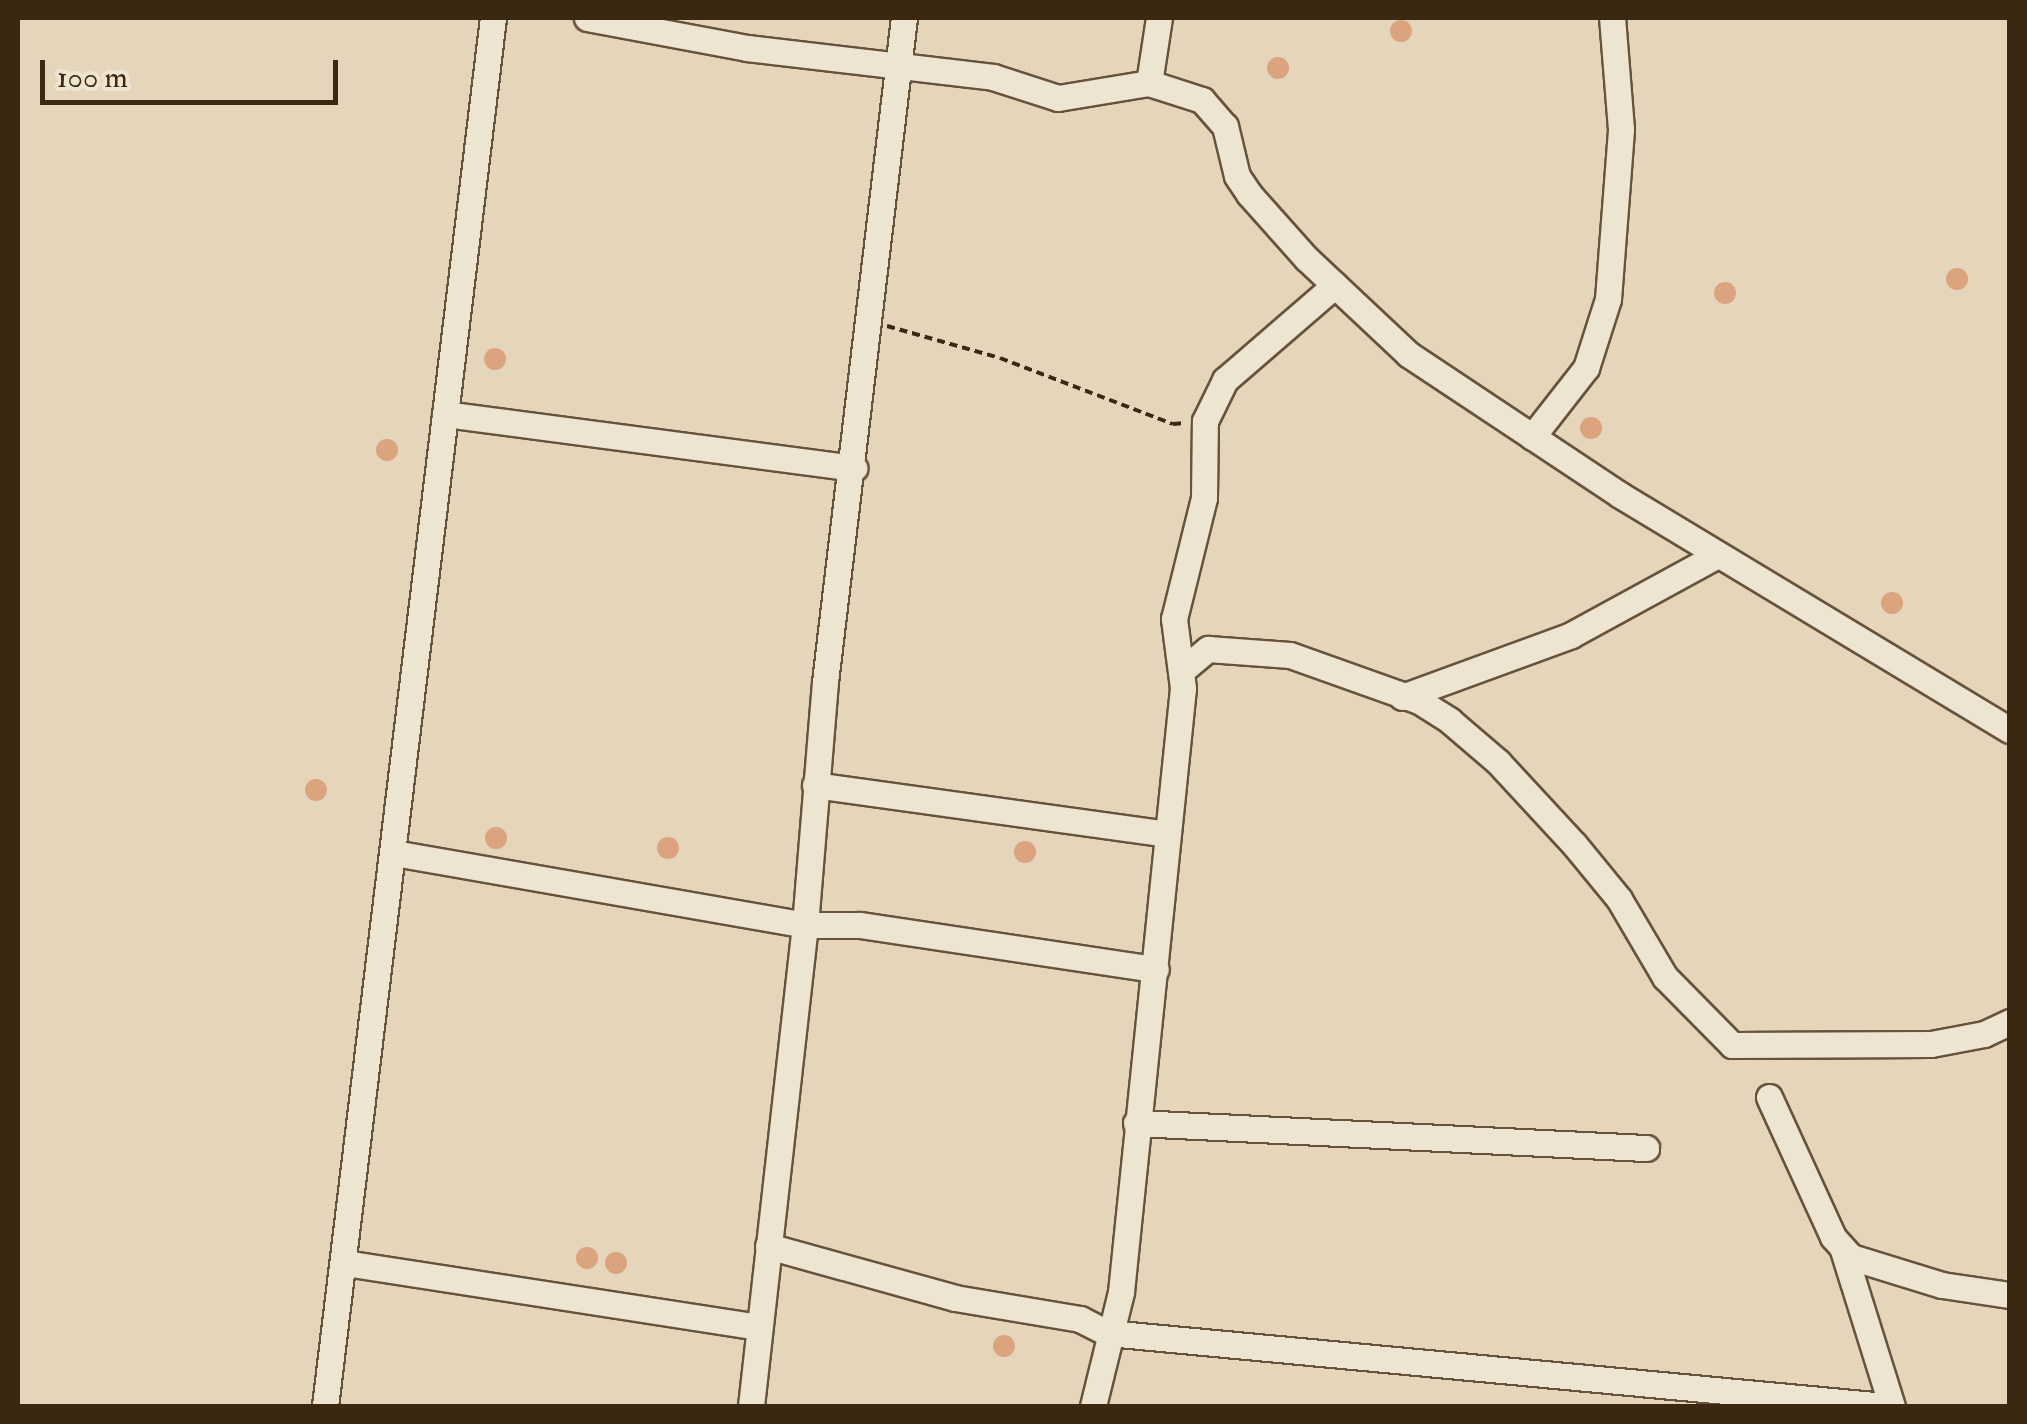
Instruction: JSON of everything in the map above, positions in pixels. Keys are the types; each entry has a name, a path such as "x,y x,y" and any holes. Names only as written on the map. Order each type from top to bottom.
{"street":[{"path":"325,1406 493,18"},
{"path":"588,18 748,48 897,61 994,77 1058,98 1149,83 1216,110 1237,176 1335,286 1420,364 1718,555 2010,730"},
{"path":"750,1406 805,925 815,784 904,18"},
{"path":"1149,83 1159,18"},
{"path":"1532,436 1586,368 1608,299 1621,129 1612,18"},
{"path":"1092,1406 1121,1292 1184,668 1174,620 1204,498 1205,420 1225,380 1335,286"},
{"path":"445,414 854,468"},
{"path":"1402,697 1572,635 1718,555"},
{"path":"1184,668 1208,649 1290,654 1402,697 1449,720 1498,762 1619,900 1666,977 1732,1045 1931,1044 1984,1034 2010,1022"},
{"path":"815,784 1166,834"},
{"path":"394,853 805,925 860,925 1156,969"},
{"path":"1769,1097 1844,1250 1892,1406"},
{"path":"1136,1122 1646,1148"},
{"path":"768,1246 955,1298 1080,1319 1108,1333 1884,1406"},
{"path":"1844,1250 1942,1285 2010,1294"},
{"path":"345,1263 758,1327"}],"path":[{"path":"867,320 1000,358 1173,424 1205,420"}],"building":[{"path":"1397,20 1405,20 1412,31 1405,42 1397,42 1390,35 1390,27"},
{"path":"1278,57 1286,60 1286,76 1278,79 1270,76 1267,68 1270,60"},
{"path":"1957,268 1965,271 1965,287 1957,290 1949,287 1946,279 1949,271"},
{"path":"1725,282 1733,285 1733,301 1725,304 1717,301 1714,293 1717,285"},
{"path":"491,348 499,348 506,359 499,370 491,370 484,363 484,355"},
{"path":"1591,417 1599,420 1599,436 1591,439 1583,436 1580,428 1583,420"},
{"path":"387,439 395,442 395,458 387,461 379,458 376,450 379,442"},
{"path":"1888,592 1896,592 1903,603 1896,614 1888,614 1881,607 1881,599"},
{"path":"312,779 320,779 327,790 320,801 312,801 305,794 305,786"},
{"path":"492,827 500,827 507,838 500,849 492,849 485,842 485,834"},
{"path":"668,837 676,840 676,856 668,859 660,856 657,848 660,840"},
{"path":"1025,841 1033,844 1033,860 1025,863 1017,860 1014,852 1017,844"},
{"path":"583,1247 591,1247 598,1258 591,1269 583,1269 576,1262 576,1254"},
{"path":"612,1252 620,1252 627,1263 620,1274 612,1274 605,1267 605,1259"},
{"path":"1004,1335 1012,1338 1012,1354 1004,1357 996,1354 993,1346 996,1338"}]}
